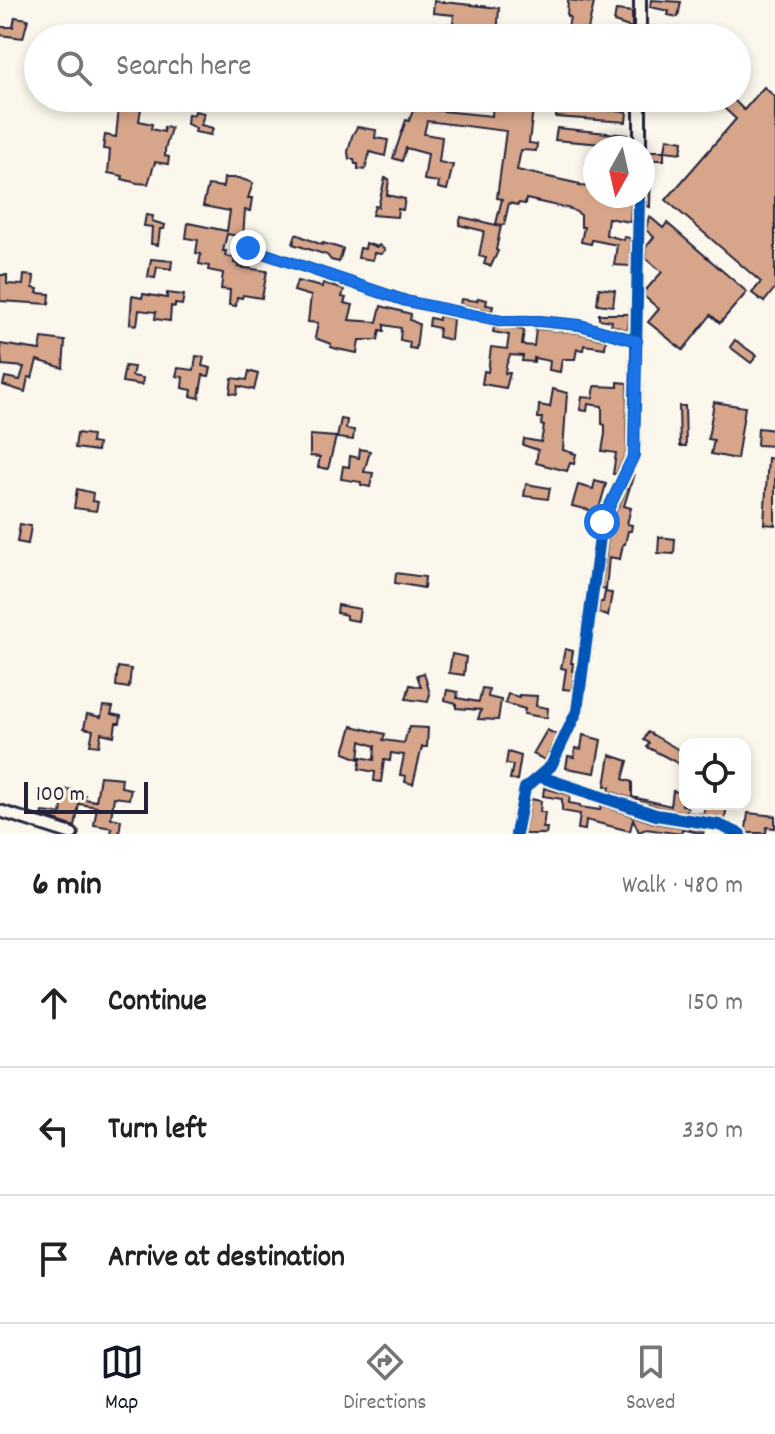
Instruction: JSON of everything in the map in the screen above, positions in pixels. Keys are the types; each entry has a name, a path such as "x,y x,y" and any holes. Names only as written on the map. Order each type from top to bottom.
{"street":[{"path":"640,0 640,24"},
{"path":"640,112 640,136"},
{"path":"516,834 525,788 551,766 577,711 602,522 634,459 639,208"},
{"path":"248,248 406,301 502,321 580,325 637,341"},
{"path":"541,777 656,815 719,825 740,834"},
{"path":"0,811 72,834"}],"building":[{"path":"568,0 594,3 589,24 569,24 570,17 567,16"},
{"path":"651,0 681,2 678,17 668,15 669,11 650,7"},
{"path":"434,1 499,8 498,24 453,24 454,15 433,13"},
{"path":"616,10 632,12 632,24 614,22"},
{"path":"15,17 28,19 24,24 23,38 0,35 0,27 13,27"},
{"path":"764,87 775,97 775,288 764,302 752,293 761,282 666,200 736,119 728,112 751,112 751,102"},
{"path":"118,112 140,112 139,121 152,124 151,129 164,132 164,127 171,128 165,150 165,156 169,157 168,164 155,162 148,184 108,173 110,150 103,149 105,135 116,137"},
{"path":"195,112 204,113 201,125 213,128 211,135 195,132 196,128 187,124 188,114 194,115"},
{"path":"412,112 492,116 492,112 533,112 529,143 537,144 536,151 521,150 517,170 580,184 583,186 583,208 631,208 630,222 608,218 606,235 624,240 624,237 630,238 630,266 614,265 617,245 592,240 591,244 581,242 584,227 581,227 581,215 571,209 526,199 525,204 509,203 504,225 496,224 502,199 497,198 506,131 427,121 424,134 442,137 439,162 453,165 447,190 438,188 439,182 424,180 428,154 406,148 402,161 393,158 406,120 409,121"},
{"path":"556,112 627,112 626,122 556,117"},
{"path":"357,127 376,130 375,138 388,140 385,156 370,152 365,170 358,169 354,159 349,159 352,136"},
{"path":"557,128 627,135 583,136 583,142 555,140"},
{"path":"667,138 683,141 681,153 665,151"},
{"path":"655,151 664,151 664,160 655,160"},
{"path":"224,178 239,178 253,183 248,198 252,198 250,211 245,210 243,237 227,234 223,251 226,251 225,256 235,258 234,263 238,267 267,271 262,298 243,295 242,298 237,297 236,306 229,305 230,290 221,289 223,273 208,270 209,266 199,264 201,254 196,253 198,240 186,238 188,223 227,231 230,211 203,206 208,185 223,187"},
{"path":"385,178 389,179 387,195 405,199 403,210 398,209 397,217 372,215 375,206 378,207"},
{"path":"146,215 153,216 152,221 165,225 164,229 160,229 158,245 151,244 152,227 144,226"},
{"path":"649,216 663,228 667,223 747,292 720,323 711,315 683,350 648,322 659,309 645,297 645,291 662,272 646,258 646,247 654,237 646,230"},
{"path":"461,217 501,226 498,251 491,266 484,264 486,258 479,256 484,231 459,225"},
{"path":"296,234 322,245 343,249 339,262 293,244"},
{"path":"366,243 379,245 385,250 381,254 374,253 373,260 358,258 360,248 365,249"},
{"path":"151,259 172,261 171,269 157,267 155,278 148,277"},
{"path":"0,275 7,275 7,284 23,285 24,275 34,276 33,288 38,289 37,293 50,294 49,304 0,301"},
{"path":"297,281 344,289 344,303 353,305 349,320 377,322 381,306 411,314 410,320 419,324 416,349 409,348 410,342 400,340 401,328 384,325 378,340 359,340 357,353 331,347 331,344 315,338 318,323 308,322 311,296 294,291"},
{"path":"599,288 615,290 613,306 597,304"},
{"path":"167,293 184,295 182,305 171,306 170,321 155,319 156,312 139,310 137,325 130,324 132,296 142,298 143,294 167,298"},
{"path":"478,298 487,300 486,305 493,306 492,311 460,304 461,299 477,301"},
{"path":"599,314 629,314 628,330 611,325 612,321 599,319"},
{"path":"439,316 453,319 451,340 438,337 439,328 429,326 430,318 439,320"},
{"path":"494,327 524,330 522,345 534,346 536,329 579,333 606,341 605,348 584,345 583,350 577,349 575,359 562,359 560,372 549,370 550,361 534,358 534,362 522,361 523,356 510,355 505,373 510,373 506,388 482,384 484,371 488,372 491,347 507,349 509,335 493,332"},
{"path":"42,338 65,341 63,368 37,360 32,378 28,377 25,392 3,385 5,377 20,380 24,367 2,365 0,344 40,350"},
{"path":"735,340 757,356 751,363 730,347"},
{"path":"196,356 204,357 202,366 211,368 209,376 203,375 199,398 191,396 192,390 182,388 183,377 176,376 178,368 194,370"},
{"path":"125,366 134,367 132,376 143,378 142,385 122,382"},
{"path":"249,371 258,374 254,390 238,386 237,394 230,393 232,378 247,380"},
{"path":"618,382 627,383 626,453 616,474 613,474 616,453 602,451 605,425 602,424 602,406 588,404 587,411 580,410 582,397 593,398 595,386 618,387"},
{"path":"553,389 567,393 563,450 576,454 574,464 570,463 567,471 536,463 538,450 523,445 524,439 541,442 544,426 541,425 542,418 538,418 539,405 550,407"},
{"path":"714,402 745,407 737,459 711,454 714,440 708,439"},
{"path":"679,406 685,406 686,446 680,446"},
{"path":"341,419 347,420 346,429 354,430 353,440 337,438"},
{"path":"758,428 775,430 775,446 757,445"},
{"path":"77,433 92,435 91,443 98,444 97,451 75,448"},
{"path":"310,435 336,437 328,469 318,467 320,457 310,456"},
{"path":"360,449 370,451 364,472 373,473 370,487 361,485 361,482 341,479 343,466 349,467 350,456 359,458"},
{"path":"768,458 775,459 775,525 764,524"},
{"path":"634,474 624,506 631,508 627,524 632,525 631,531 628,531 620,559 609,557 606,590 601,589 610,524"},
{"path":"595,481 606,484 598,512 572,506 578,485 593,489"},
{"path":"526,484 550,488 548,499 524,496"},
{"path":"77,489 93,493 92,501 98,502 96,511 74,508"},
{"path":"20,524 31,526 28,544 17,542"},
{"path":"659,537 675,539 674,554 658,553"},
{"path":"396,573 425,577 424,588 395,583"},
{"path":"605,592 612,593 608,616 598,613"},
{"path":"338,605 360,609 358,621 346,619 346,615 337,613"},
{"path":"565,649 573,651 572,690 563,689 566,669 561,668"},
{"path":"452,654 466,657 464,675 449,673"},
{"path":"118,667 131,669 129,688 116,686"},
{"path":"424,673 430,694 428,702 406,699 410,685 421,687 417,675"},
{"path":"482,688 489,689 488,697 501,700 498,720 478,719 481,710 456,708 456,703 445,700 447,690 458,692 457,698 479,702"},
{"path":"508,694 537,696 536,706 548,708 547,718 524,714 525,709 505,703"},
{"path":"103,706 113,707 111,714 121,716 120,723 116,723 114,736 101,733 99,746 90,745 93,730 84,728 87,714 101,717"},
{"path":"352,726 385,734 383,740 404,743 409,727 428,728 427,747 422,747 413,784 405,782 406,776 400,775 404,755 391,753 390,761 384,760 381,782 374,781 375,772 359,769 361,757 374,760 375,746 361,741 359,759 344,753"},
{"path":"547,730 557,735 545,760 533,754"},
{"path":"648,732 679,750 679,764 647,747 649,743 644,740"},
{"path":"583,735 601,740 595,773 566,768 568,756 574,757 575,748 581,749"},
{"path":"508,752 521,756 517,780 510,779 513,765 506,764"},
{"path":"610,755 628,761 623,779 632,782 632,797 671,806 673,791 679,792 679,810 687,812 658,807 609,791 610,787 605,786"},
{"path":"100,776 122,778 121,787 131,789 129,799 114,797 111,818 121,820 119,834 111,834 112,828 94,825 97,807 79,804 75,827 42,816 43,812 61,814 64,789 74,790 74,793 85,795 84,799 96,801"},
{"path":"544,788 570,795 569,803 580,807 600,810 601,805 654,823 704,831 703,834 682,829 681,834 646,829 639,832 633,819 630,831 586,820 585,830 578,829 580,814 562,811 562,799 543,796"},
{"path":"531,799 541,801 540,812 545,812 543,828 547,828 546,834 524,834"},
{"path":"704,810 726,810 725,819 687,812 703,814"},
{"path":"748,813 775,816 775,828 767,827 766,833 748,833"}],"cycle path":[{"path":"516,834 525,788 551,766 577,711 602,522 634,455 639,208"},
{"path":"248,248 406,301 502,321 580,325 637,341"},
{"path":"541,777 656,815 719,825 740,834"}],"route":[{"path":"248,248 406,301 502,321 580,325 637,341 634,459 602,522"}]}
